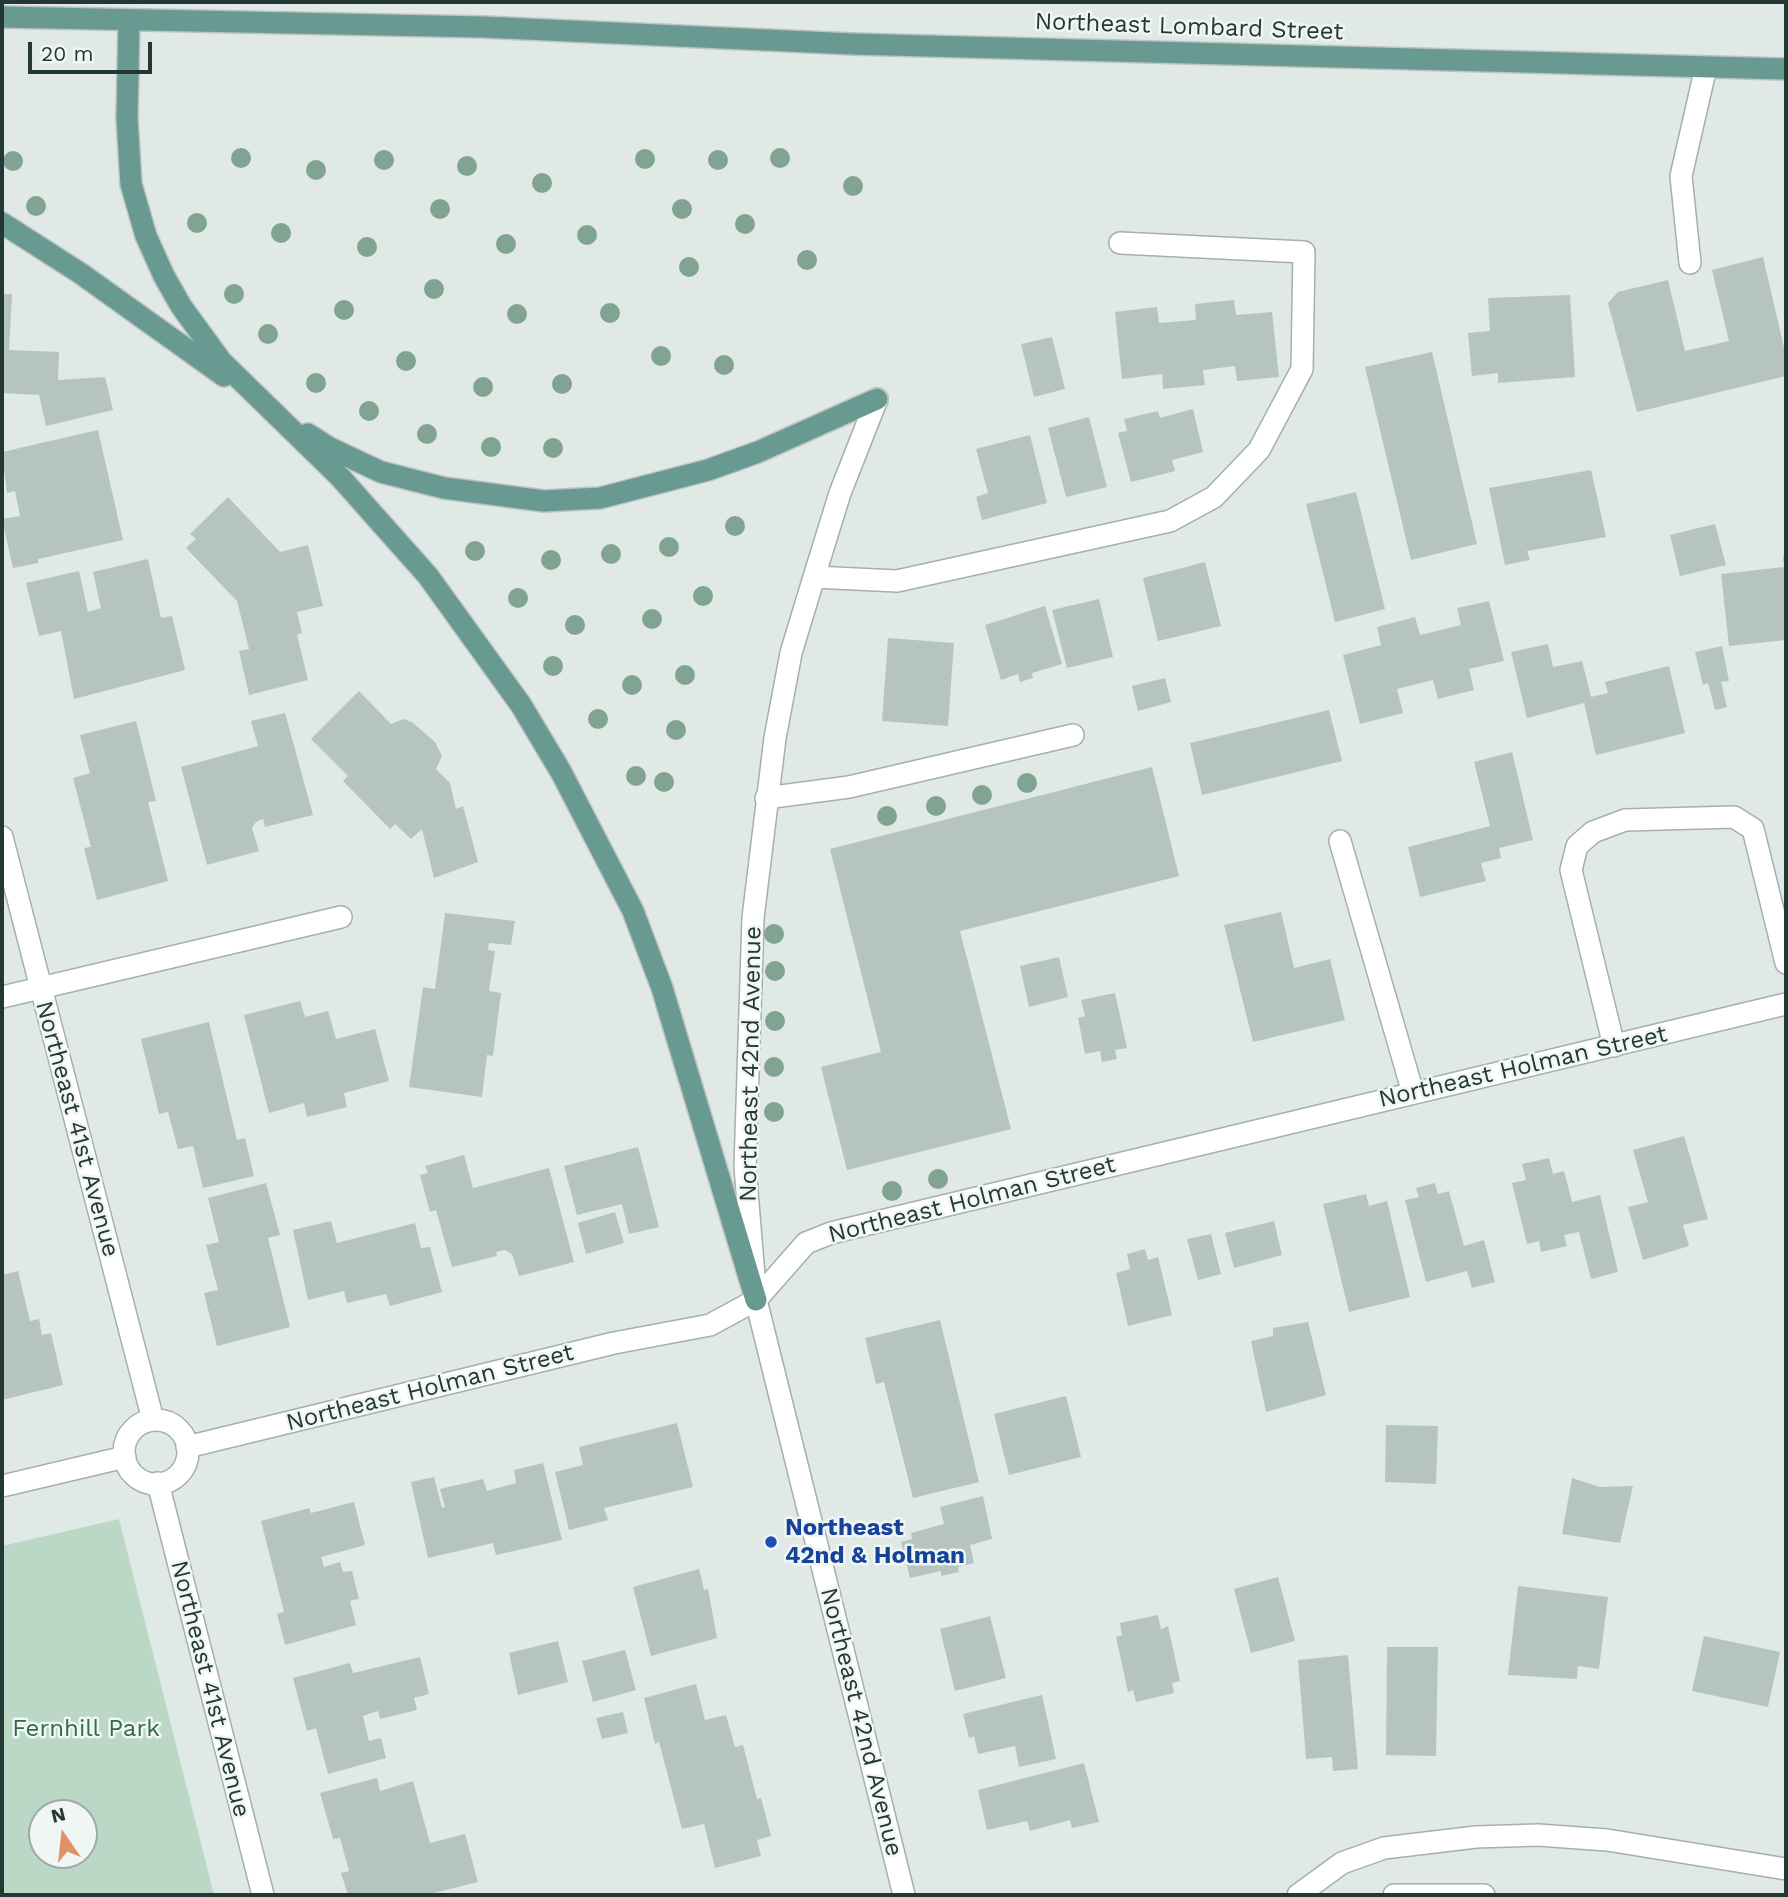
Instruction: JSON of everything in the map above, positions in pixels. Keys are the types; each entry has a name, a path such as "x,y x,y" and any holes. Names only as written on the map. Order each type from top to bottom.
{"main road":[{"name":"Northeast Lombard Street","path":"2,17 483,27 853,44 1786,68"},
{"path":"129,21 127,150 131,184 149,245 175,296 221,361 275,412 381,521 428,576 521,705 593,831 634,911 662,988 756,1300"},
{"path":"2,223 80,273 330,448 382,472 444,488 544,501 600,498 709,470 758,453 877,399"}],"street":[{"path":"1690,263 1681,176 1706,67"},
{"path":"814,577 897,581 1170,522 1214,497 1259,450 1302,369 1304,252 1120,243"},
{"name":"Northeast 42nd Avenue","path":"877,399 840,493 791,653 766,799 753,918 745,1167 756,1300 904,1895"},
{"path":"766,799 849,787 1073,735"},
{"path":"1614,1045 1571,870 1577,846 1593,832 1625,820 1734,817 1753,829 1786,963"},
{"name":"Northeast 41st Avenue","path":"2,837 153,1420"},
{"path":"1340,841 1413,1093"},
{"path":"2,998 341,917"},
{"name":"Northeast Holman Street","path":"187,1447 614,1343 710,1325 756,1300 806,1243 831,1233 1786,1004"},
{"path":"153,1420 175,1427 187,1447 186,1462 180,1473 170,1480 158,1483 137,1477 125,1457 126,1441 132,1431 153,1420"},
{"path":"2,1486 125,1457"},
{"name":"Northeast 41st Avenue","path":"158,1483 263,1895"},
{"path":"1298,1895 1342,1863 1384,1848 1476,1837 1538,1835 1607,1840 1786,1869"},
{"path":"1394,1895 1484,1895"}],"green space":[{"name":"Fernhill Park","path":"119,1519 214,1895 2,1895 2,1546"}],"building":[{"path":"1763,257 1786,356 1786,376 1637,412 1608,303 1618,292 1668,280 1685,351 1729,341 1712,270"},
{"path":"2,294 12,294 9,350 59,352 58,380 105,377 113,410 46,426 39,395 2,393"},
{"path":"1570,295 1575,377 1498,383 1498,373 1472,376 1468,333 1490,331 1488,298"},
{"path":"1234,300 1236,315 1272,312 1279,377 1237,381 1235,366 1203,370 1205,385 1163,389 1162,374 1122,379 1115,312 1157,307 1159,323 1196,320 1195,304"},
{"path":"1052,337 1065,389 1034,397 1021,344"},
{"path":"1432,352 1477,544 1411,560 1365,367"},
{"path":"1193,409 1203,452 1172,460 1175,471 1131,482 1118,433 1127,431 1124,419 1158,411 1160,418"},
{"path":"1089,417 1107,487 1066,497 1048,428"},
{"path":"98,430 123,540 38,559 38,563 13,568 2,519 20,516 15,491 7,493 2,452"},
{"path":"1030,435 1047,503 982,520 976,497 988,493 976,449"},
{"path":"1591,470 1606,537 1527,551 1530,560 1505,565 1489,488"},
{"path":"1356,492 1385,609 1335,622 1306,504"},
{"path":"228,497 280,552 308,545 323,606 297,612 302,633 297,635 308,680 249,695 239,651 249,649 237,601 186,548 196,539 190,534"},
{"path":"1715,524 1726,565 1680,576 1670,535"},
{"path":"1786,555 1786,640 1729,646 1721,574 1784,567 1783,556"},
{"path":"148,559 161,618 172,616 185,670 74,699 61,631 39,636 26,583 79,571 88,612 101,608 93,572"},
{"path":"1205,562 1221,626 1158,641 1143,578"},
{"path":"1099,599 1113,657 1067,668 1052,610"},
{"path":"1489,601 1504,661 1469,669 1474,690 1438,699 1433,680 1397,689 1403,713 1360,724 1343,655 1381,645 1377,627 1415,617 1420,635 1461,625 1457,608"},
{"path":"1045,606 1062,664 1032,673 1033,678 1020,682 1018,674 1001,680 985,625"},
{"path":"888,638 954,643 948,726 882,721"},
{"path":"1548,644 1553,667 1582,661 1591,697 1608,693 1605,682 1669,666 1685,733 1596,755 1584,703 1527,718 1511,652"},
{"path":"1722,646 1729,681 1721,682 1727,707 1715,710 1708,683 1703,685 1695,652"},
{"path":"1165,678 1171,702 1138,711 1132,686"},
{"path":"359,691 391,724 403,719 412,722 435,742 442,756 436,769 450,783 456,809 463,806 478,862 434,878 422,829 411,839 395,824 390,829 343,781 348,776 311,739"},
{"path":"1329,710 1342,761 1202,795 1190,743"},
{"path":"285,713 313,815 265,827 263,819 256,822 252,828 259,851 207,865 181,767 258,746 251,721"},
{"path":"136,721 156,801 148,802 168,881 97,900 84,848 91,847 73,778 90,773 80,735"},
{"path":"1512,752 1533,840 1499,848 1501,858 1481,863 1486,881 1420,897 1408,847 1490,826 1474,762"},
{"path":"1152,767 1179,876 960,931 1011,1129 847,1170 821,1067 881,1052 830,849"},
{"path":"1281,912 1294,968 1330,959 1345,1020 1253,1042 1224,925"},
{"path":"445,913 515,921 511,945 489,943 488,950 495,951 489,991 501,993 493,1056 487,1055 482,1097 409,1087 423,987 435,989"},
{"path":"1059,957 1068,997 1029,1007 1020,966"},
{"path":"1115,993 1127,1048 1115,1050 1117,1059 1102,1062 1100,1051 1085,1054 1078,1018 1085,1016 1081,1000"},
{"path":"300,1001 305,1017 328,1011 336,1039 375,1029 389,1081 344,1093 347,1107 307,1117 304,1103 269,1113 244,1015"},
{"path":"209,1022 237,1140 245,1138 254,1176 203,1188 193,1146 178,1149 168,1112 159,1114 141,1039"},
{"path":"1684,1136 1708,1219 1683,1225 1689,1246 1643,1260 1628,1207 1648,1202 1633,1150"},
{"path":"638,1147 659,1227 629,1234 622,1204 577,1215 564,1166"},
{"path":"464,1155 473,1188 549,1168 574,1262 519,1276 512,1254 505,1250 496,1252 497,1256 452,1267 436,1210 430,1212 420,1175 428,1173 425,1166"},
{"path":"1549,1158 1553,1174 1564,1171 1572,1202 1600,1195 1618,1272 1591,1279 1579,1232 1564,1235 1567,1246 1541,1252 1539,1241 1527,1244 1512,1183 1526,1180 1522,1164"},
{"path":"266,1183 280,1235 268,1238 290,1327 217,1346 204,1293 218,1290 206,1245 219,1242 208,1198"},
{"path":"1435,1183 1438,1194 1449,1191 1464,1246 1484,1240 1495,1282 1472,1288 1467,1271 1426,1282 1405,1200 1419,1197 1416,1188"},
{"path":"1366,1194 1369,1206 1387,1201 1410,1297 1349,1312 1323,1204"},
{"path":"615,1212 624,1243 586,1254 578,1223"},
{"path":"331,1221 337,1243 415,1223 421,1248 430,1247 442,1292 390,1306 386,1294 347,1303 344,1291 308,1300 293,1230"},
{"path":"1274,1221 1282,1255 1234,1268 1225,1233"},
{"path":"1211,1234 1221,1274 1198,1280 1187,1239"},
{"path":"1145,1249 1148,1260 1158,1257 1172,1315 1128,1326 1116,1273 1130,1269 1127,1254"},
{"path":"18,1271 30,1321 39,1319 42,1335 51,1333 63,1385 2,1400 2,1275"},
{"path":"940,1320 979,1482 913,1498 884,1382 876,1384 865,1338"},
{"path":"1308,1322 1326,1395 1266,1412 1251,1341 1273,1336 1273,1328"},
{"path":"1066,1396 1081,1457 1009,1475 994,1414"},
{"path":"677,1423 693,1487 604,1508 608,1520 569,1530 555,1472 583,1465 579,1447"},
{"path":"1386,1425 1438,1426 1436,1484 1385,1482"},
{"path":"543,1463 562,1540 496,1555 493,1543 428,1558 411,1482 434,1477 442,1508 445,1507 440,1489 483,1479 487,1491 516,1483 514,1470"},
{"path":"1572,1478 1600,1487 1633,1486 1620,1543 1562,1534"},
{"path":"983,1496 992,1539 970,1545 974,1563 958,1567 959,1572 941,1576 941,1571 910,1578 901,1542 912,1539 911,1533 944,1524 940,1507"},
{"path":"354,1502 365,1545 321,1557 324,1567 340,1562 343,1572 352,1571 359,1599 350,1601 356,1625 285,1645 277,1614 284,1612 261,1521 309,1508 311,1513"},
{"path":"699,1569 704,1590 708,1589 717,1638 651,1656 633,1587"},
{"path":"1278,1577 1295,1641 1251,1653 1234,1589"},
{"path":"1518,1586 1608,1597 1599,1669 1578,1666 1577,1679 1508,1675"},
{"path":"1158,1615 1161,1629 1168,1626 1180,1681 1172,1683 1174,1693 1136,1702 1133,1690 1128,1692 1116,1637 1122,1635 1120,1623"},
{"path":"990,1616 1006,1678 955,1691 940,1629"},
{"path":"1704,1636 1780,1652 1768,1707 1692,1691"},
{"path":"558,1641 568,1682 518,1695 509,1653"},
{"path":"1387,1647 1438,1647 1436,1756 1386,1755"},
{"path":"625,1650 636,1690 593,1702 582,1661"},
{"path":"1348,1655 1358,1769 1333,1771 1332,1757 1306,1759 1298,1660"},
{"path":"420,1657 429,1694 414,1698 417,1710 380,1719 378,1711 363,1716 369,1741 381,1738 386,1758 328,1774 316,1728 307,1731 293,1678 350,1663 353,1673"},
{"path":"696,1684 705,1720 726,1715 735,1747 743,1745 757,1799 761,1798 771,1836 757,1840 761,1856 715,1868 704,1824 682,1829 659,1742 655,1744 644,1698"},
{"path":"1042,1695 1056,1759 1019,1767 1015,1746 978,1754 974,1736 969,1738 963,1714"},
{"path":"623,1712 628,1733 602,1739 596,1718"},
{"path":"1084,1763 1099,1822 1072,1828 1070,1820 1030,1831 1027,1821 987,1830 978,1790"},
{"path":"377,1778 380,1791 413,1781 430,1843 465,1834 478,1882 426,1895 348,1895 341,1873 349,1871 340,1838 333,1839 320,1793"}],"place":[{"name":"Northeast 42nd & Holman","path":"771,1542"}]}
